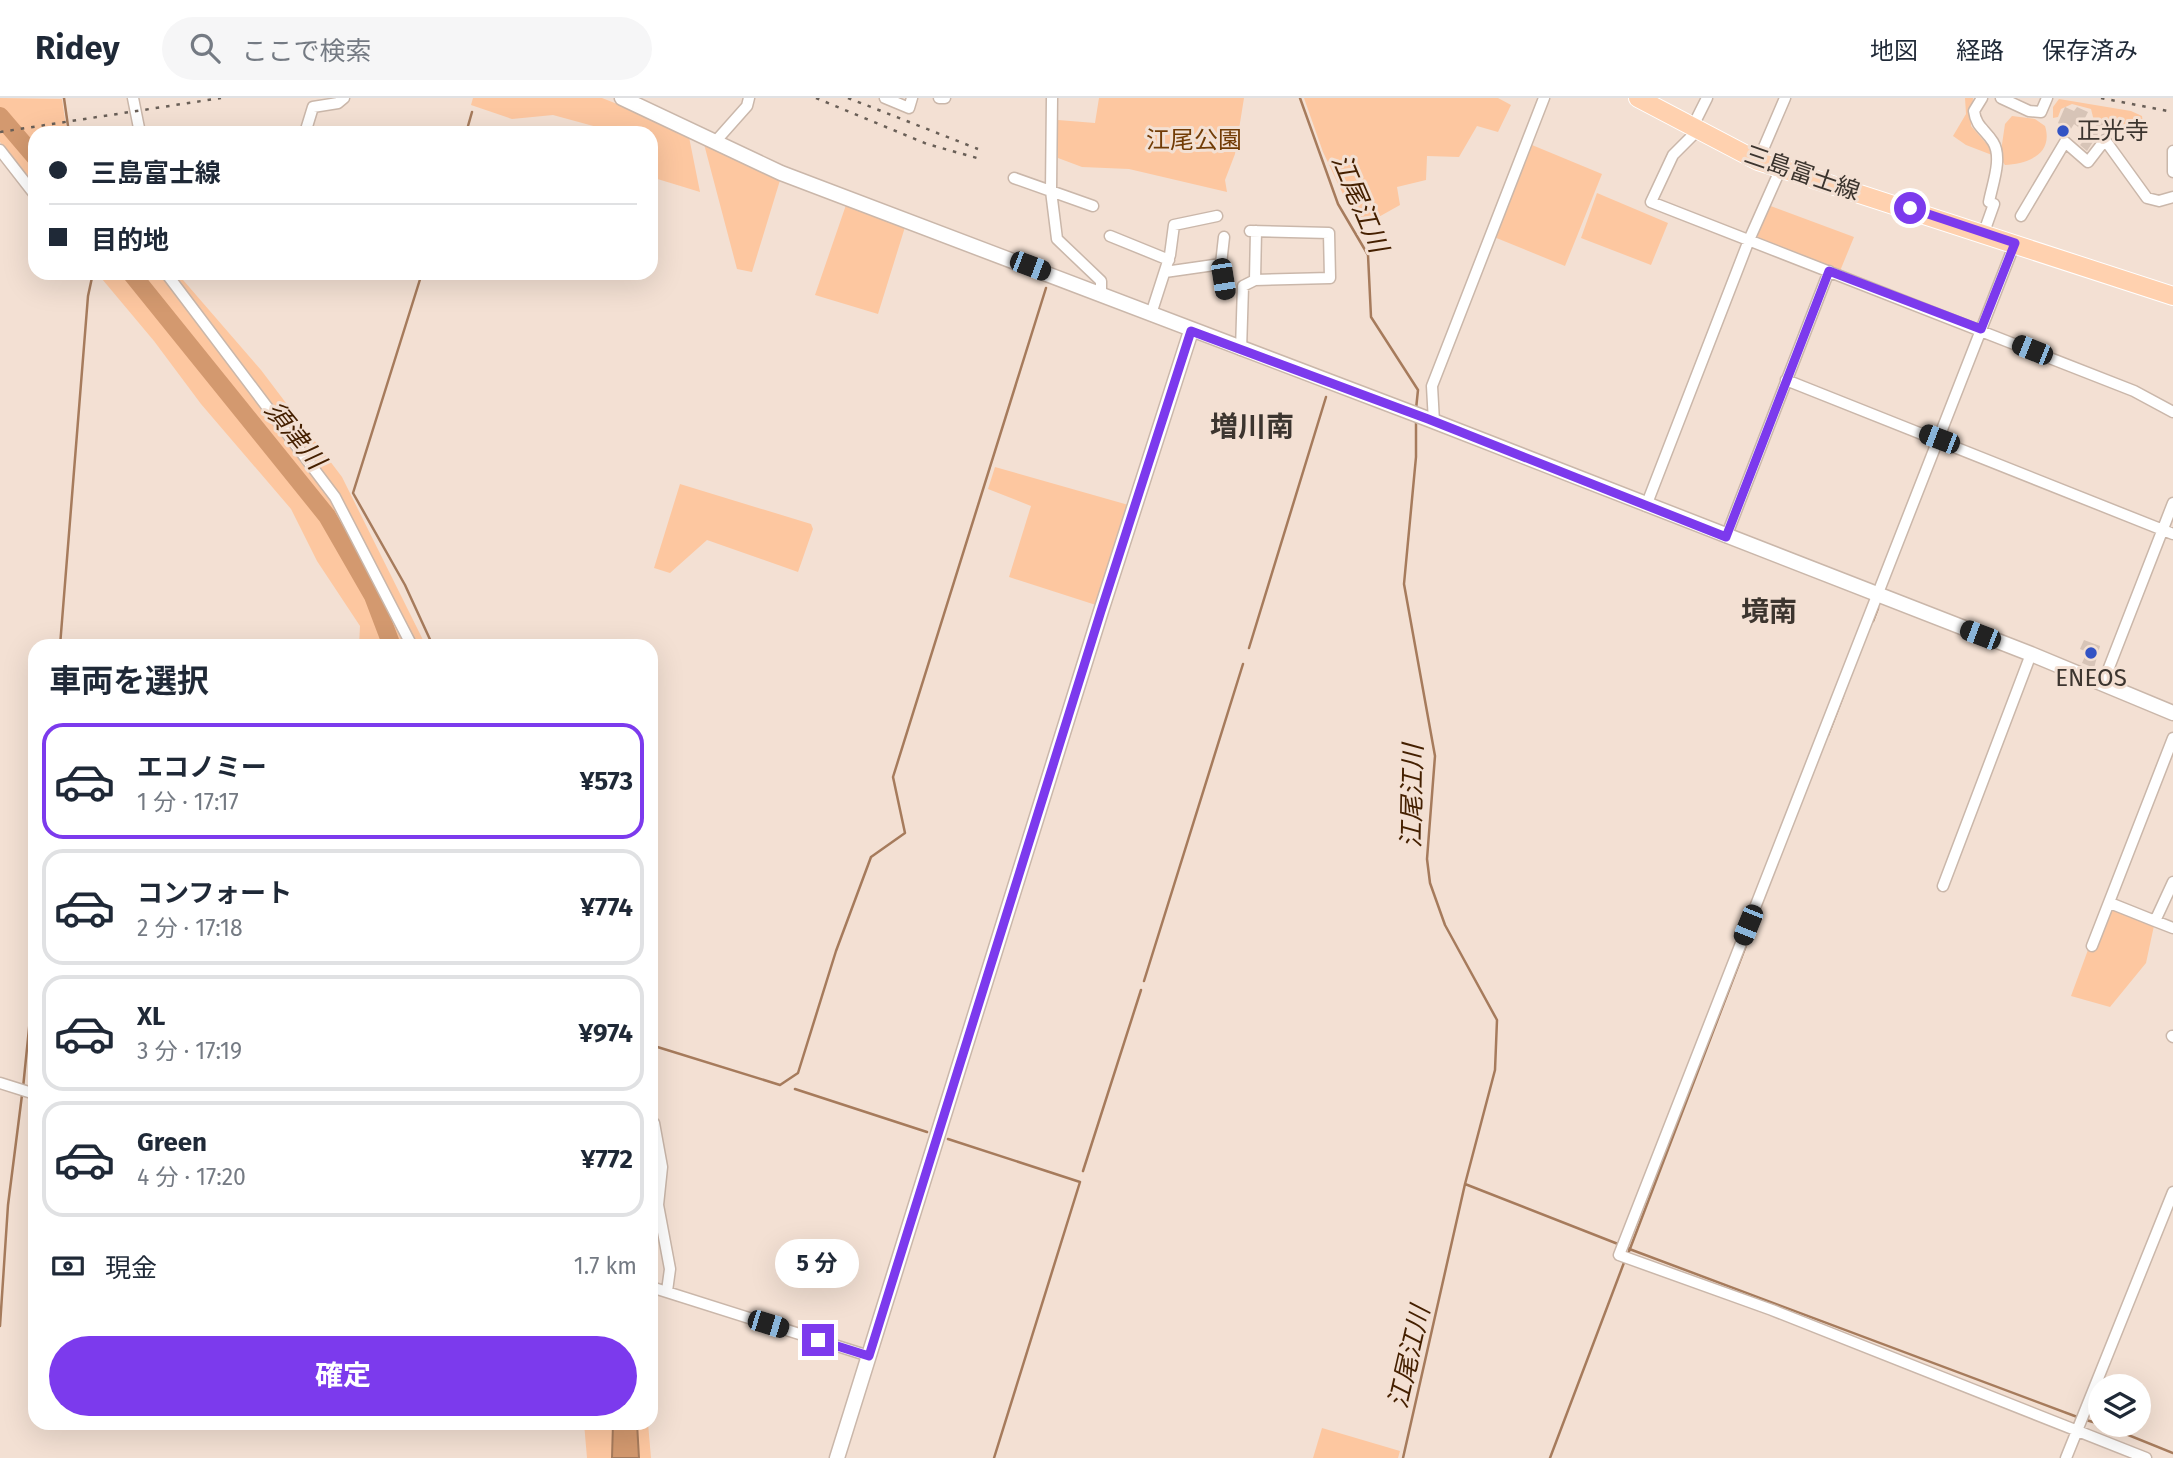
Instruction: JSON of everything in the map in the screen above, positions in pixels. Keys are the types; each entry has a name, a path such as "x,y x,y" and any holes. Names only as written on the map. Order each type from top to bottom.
{"main road":[{"name":"三島富士線","path":"1638,98 1758,161 1984,232 2173,296"}],"street":[{"path":"133,98 139,126"},
{"path":"307,126 313,107 338,103 344,98"},
{"path":"622,98 781,173 1431,420 2031,654 2173,713"},
{"path":"715,142 747,106 749,98"},
{"path":"885,98 909,108 912,98"},
{"path":"939,98 945,98"},
{"path":"1052,98 1051,191 1058,239 1101,281 1101,294"},
{"path":"1431,420 1432,386 1544,98"},
{"path":"1707,98 1694,129 1673,155 1651,202 1981,329 2134,391 2173,412"},
{"path":"1758,161 1784,98"},
{"path":"1982,98 1974,111 1976,125 1993,142 1998,154 1992,203 1984,232"},
{"path":"2001,98 2029,111 2041,112 2046,102"},
{"path":"2021,216 2066,142 2088,163 2105,140 2147,198 2159,201 2173,197"},
{"path":"0,150 28,186"},
{"path":"2173,151 2173,172"},
{"path":"1646,506 1749,240 1781,168"},
{"path":"1014,178 1093,206"},
{"path":"1151,314 1169,260 1174,225 1217,216"},
{"path":"1241,350 1243,286 1255,280 1330,278 1329,233 1253,231 1255,280"},
{"path":"1110,236 1169,260"},
{"path":"1224,237 1221,264 1225,294"},
{"path":"2015,243 1619,1255 1798,1320 2146,1458"},
{"path":"1165,272 1221,264"},
{"path":"1726,537 1829,271"},
{"path":"171,280 335,497 408,639"},
{"path":"837,1458 1191,331"},
{"path":"1786,380 2168,531"},
{"path":"2103,683 2168,531 2173,503"},
{"path":"1943,886 2031,654"},
{"path":"2092,946 2173,738"},
{"path":"2155,921 2173,882"},
{"path":"2109,903 2173,928"},
{"path":"0,1083 28,1092"},
{"path":"658,1146 662,1167 658,1205 670,1269 667,1291"},
{"path":"2066,1458 2173,1192"},
{"path":"658,1289 869,1356"}],"green space":[{"path":"0,98 62,99 66,126 28,126 28,178 0,142"},
{"path":"473,98 602,98 688,132 700,192 658,179 658,126 593,126 553,115 512,119 471,105"},
{"name":"江尾公園","path":"1099,98 1244,98 1235,154 1225,180 1227,192 1129,169 1082,167 1058,158 1058,120 1095,123"},
{"path":"1304,98 1498,98 1511,105 1498,132 1477,126 1459,157 1427,156 1426,180 1397,187 1400,205 1359,228 1323,152"},
{"path":"1965,98 1973,98 1971,126 1993,151 1992,155 1966,145 1953,136 1966,114"},
{"path":"2059,99 2131,111 2142,116 2143,124 2138,126 2094,121 2091,109 2072,104 2061,109 2058,117 2053,118 2053,107"},
{"path":"2012,116 2035,119 2045,126 2046,144 2042,151 2029,160 2005,165 2000,158 2005,124"},
{"path":"704,144 781,177 752,272 737,269"},
{"path":"1532,145 1602,174 1565,266 1494,237"},
{"path":"1597,193 1668,223 1651,265 1581,238"},
{"path":"846,205 905,227 878,314 815,295"},
{"path":"1768,205 1854,237 1840,271 1757,238"},
{"path":"103,280 183,280 261,370 342,477 423,639 359,639 360,626 317,561 291,509 201,404 154,341"},
{"path":"995,467 1132,506 1099,606 1009,577 1031,506 988,489"},
{"path":"680,484 811,524 813,529 798,572 707,540 670,573 654,568"},
{"path":"2106,901 2155,921 2146,963 2110,1007 2071,996"},
{"path":"1322,1428 1400,1451 1398,1458 1313,1458"},
{"path":"585,1430 649,1430 651,1458 587,1458"}],"shaded area":[{"path":"613,1430 637,1430 639,1458 612,1458"}],"building":[{"name":"正光寺","path":"2065,107 2074,111 2077,107 2088,112 2084,120 2095,127 2101,120 2105,123 2087,151 2080,145 2089,135 2074,124 2069,132 2058,130"},
{"name":"ENEOS","path":"2084,640 2100,646 2094,668 2082,663 2087,652 2080,649"}],"waterway":[{"path":"64,98 68,126"},
{"name":"江尾江川","path":"1300,98 1338,204 1368,255 1371,317 1418,390 1416,409"},
{"path":"468,126 472,112"},
{"name":"須津川","path":"0,116 28,149"},
{"path":"61,639 91,280"},
{"name":"須津川","path":"137,280 327,516 373,596 389,639"},
{"path":"420,280 353,493 405,585 430,639"},
{"path":"658,1047 780,1085 798,1073 836,951 871,857 905,833 893,777 1046,288"},
{"path":"1249,648 1326,397"},
{"name":"江尾江川","path":"1403,1458 1465,1184 1495,1070 1497,1020 1445,925 1430,883 1427,859 1435,756 1404,584 1416,457 1416,419"},
{"path":"1873,621 1878,608"},
{"path":"1144,981 1243,664"},
{"path":"1828,735 1843,696"},
{"path":"1628,1254 1753,927"},
{"path":"1083,1171 1141,990"},
{"path":"23,1088 28,1038"},
{"path":"795,1089 927,1132"},
{"path":"0,1326 8,1205 22,1095"},
{"path":"948,1139 1080,1182 994,1458"},
{"path":"1465,1184 1618,1244"},
{"path":"1624,1247 2080,1418"},
{"path":"1550,1458 1625,1260"},
{"path":"2133,1437 2173,1453"}],"railway":[{"path":"39,126 221,98"},
{"path":"816,98 927,144 977,158"},
{"path":"848,98 978,149"},
{"path":"2101,98 2173,112"},
{"path":"0,132 28,128"}],"place":[{"name":"正光寺","path":"2063,131"},
{"name":"ENEOS","path":"2091,653"}],"district":[{"name":"増川南","path":"1252,426"},
{"name":"境南","path":"1769,611"}],"route":[{"path":"818,1340 869,1356 1191,331 1428,419 1726,537 1829,271 1981,329 2015,243 1910,208"}]}
